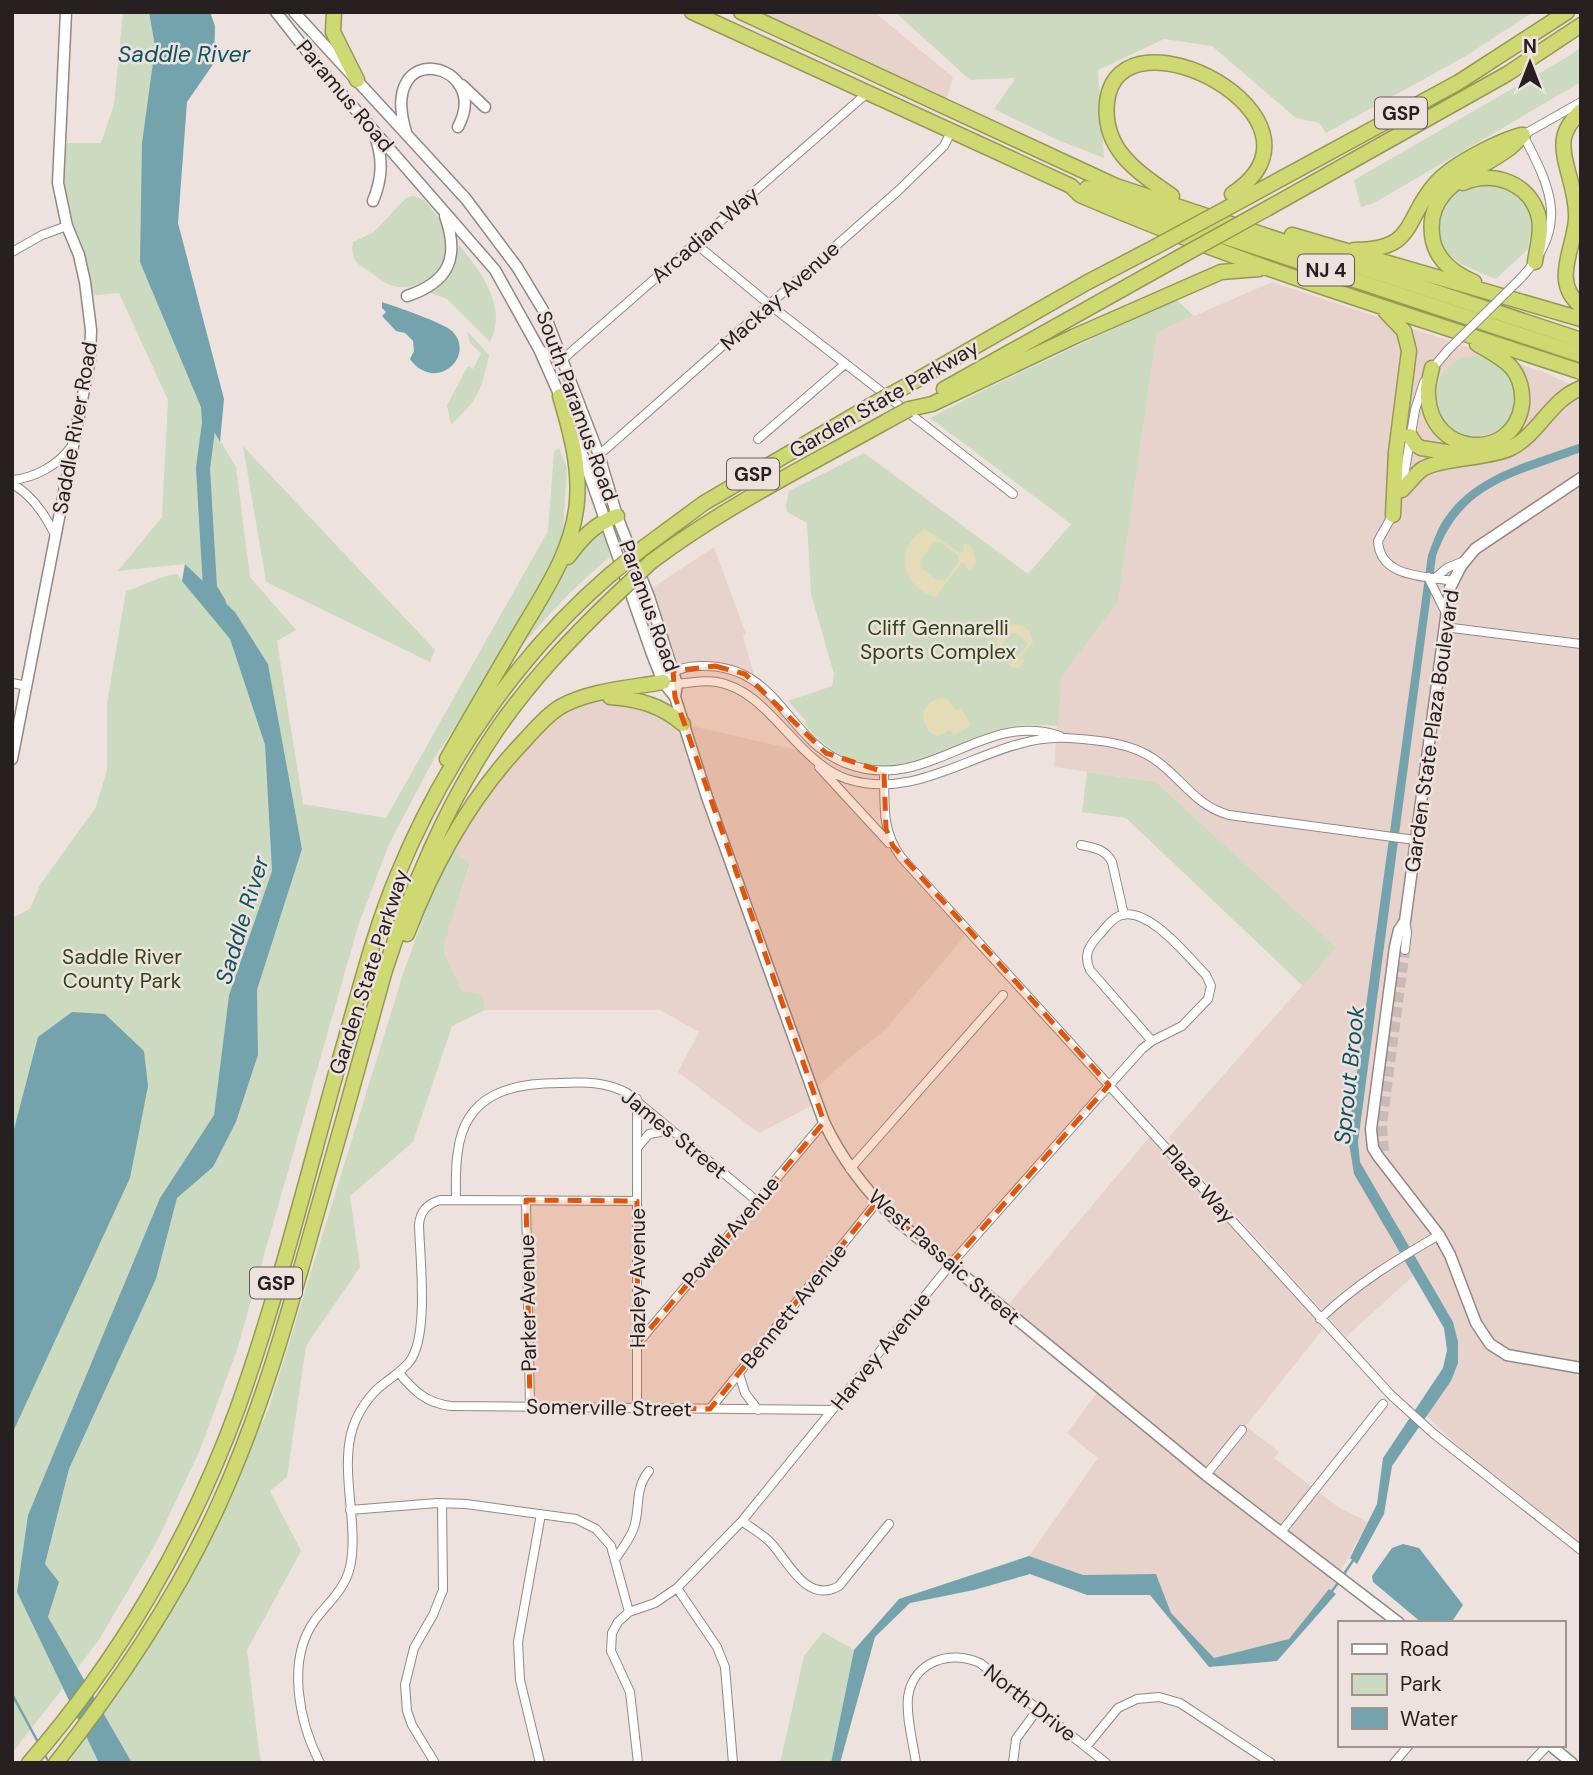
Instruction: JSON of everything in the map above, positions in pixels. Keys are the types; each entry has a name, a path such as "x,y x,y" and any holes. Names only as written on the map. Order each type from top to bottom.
{"highway":[{"path":"334,12 333,32 357,80"},
{"name":"NJ 4","path":"692,12 866,94 1072,186 1083,186 1156,214 1581,355"},
{"name":"NJ 4","path":"741,12 1116,186 1579,339"},
{"name":"GSP","path":"1231,200 1459,82 1567,12"},
{"name":"Garden State Parkway","path":"56,1763 112,1688 177,1586 218,1507 245,1444 281,1340 398,929 430,848 450,808 495,734 520,699 577,633 651,562 680,540 1507,74 1581,25"},
{"path":"1172,196 1128,164 1115,145 1107,124 1107,103 1114,77 1126,64 1150,53 1167,52 1210,70 1230,83 1251,106 1262,131 1263,157 1253,178 1231,200"},
{"path":"1581,111 1568,125 1563,148 1575,192 1577,213 1575,232 1566,263 1565,281 1570,293 1581,306"},
{"path":"1517,301 1457,274 1441,259 1434,245 1432,231 1436,209 1444,194 1460,178 1509,149 1523,135"},
{"path":"1339,250 1378,249 1397,241 1410,226 1427,195 1440,179 1504,140 1523,135"},
{"path":"1084,170 1120,179 1339,250 1581,318"},
{"path":"1444,194 1482,177 1497,178 1519,187 1534,203 1539,217 1540,233 1535,262"},
{"path":"1072,186 1080,195 1103,205 1268,269 1581,372"},
{"name":"Garden State Parkway","path":"29,1763 103,1669 156,1583 206,1484 236,1412 263,1329 372,949 397,876 435,796 498,698 563,620 611,574 704,503 1086,283 1215,215 1231,200"},
{"path":"929,402 1221,272 1268,269"},
{"path":"1379,306 1404,331 1409,351 1396,452 1393,515"},
{"path":"1432,369 1428,395 1431,415 1440,430 1451,439 1470,445 1486,444 1502,437 1516,422 1521,411 1522,394 1513,369 1497,356 1451,329"},
{"path":"1402,490 1424,468 1507,450 1518,444 1539,426 1563,397 1581,388"},
{"path":"397,876 433,782 547,587 567,546 577,502 576,459 560,396"},
{"path":"1410,436 1421,448 1477,456"},
{"path":"547,587 580,541 596,525 611,518"},
{"path":"362,1057 420,901 440,860 469,810 511,754 557,709 573,700 671,679"},
{"path":"591,696 643,702 667,712 683,724"}],"main road":[{"name":"Paramus Road","path":"276,12 416,178"},
{"name":"Paramus Road","path":"294,12 433,164"},
{"name":"Saddle River Road","path":"12,760 90,359 91,330 82,268 67,226 58,183 66,13"},
{"path":"407,134 401,116 401,91 408,77 424,69 447,73 458,80 485,107"},
{"path":"458,80 465,104 465,114 458,127"},
{"path":"371,127 378,144 382,168 380,184 373,201"},
{"name":"South Paramus Road","path":"433,164 472,206 517,267 543,310 599,455 611,518"},
{"name":"South Paramus Road","path":"416,178 495,270 539,349 611,518"},
{"path":"407,296 438,281 449,267 452,252 451,232 443,210"},
{"name":"Garden State Plaza Boulevard","path":"1581,478 1481,544 1464,561 1453,581 1444,626 1405,922 1399,930 1395,947 1371,1129 1373,1147 1439,1235 1450,1255 1476,1323 1490,1344 1507,1355 1581,1368"},
{"name":"Paramus Road","path":"611,518 671,679 689,743"},
{"name":"West Passaic Street","path":"689,743 824,1122 850,1169 877,1202 950,1265 1206,1475 1396,1621"},
{"name":"Garden State Plaza Boulevard","path":"1384,1151 1393,1174"},
{"path":"1552,1747 1572,1763"}],"street":[{"name":"Arcadian Way","path":"563,359 866,94"},
{"path":"1453,581 1393,569 1378,548 1379,538 1393,515 1402,490 1419,394 1432,369 1535,262 1549,233 1551,205 1544,176 1523,135 1581,102"},
{"name":"Mackay Avenue","path":"599,455 908,181 944,146 952,131"},
{"path":"12,252 41,235 67,226"},
{"path":"695,244 1013,494"},
{"path":"539,349 563,359"},
{"path":"758,439 845,363"},
{"path":"12,482 49,467 67,452 75,441"},
{"path":"12,482 36,503 56,537"},
{"path":"1431,577 1464,561"},
{"path":"1431,577 1446,612"},
{"path":"1444,626 1581,644"},
{"path":"671,679 696,666 715,666 745,674 777,701 826,753 865,769 884,772 915,766 1010,731 1045,731 1067,738"},
{"path":"671,679 732,686 756,702 806,752 901,857"},
{"path":"12,683 27,686"},
{"path":"806,752 827,769 846,778 885,785 907,783 1045,738 1114,743 1143,752 1156,760 1206,806 1217,812 1415,840"},
{"path":"968,747 973,760"},
{"name":"Plaza Way","path":"884,772 886,830 901,857 1398,1402 1581,1550"},
{"path":"1081,845 1102,849 1108,855 1124,915 1111,921 1090,945 1087,964 1153,1041"},
{"name":"Harvey Avenue","path":"629,1612 655,1603 677,1588 743,1521 950,1265 1109,1085 1142,1049 1173,1032 1208,999 1211,986 1206,975 1154,923 1137,915 1124,915"},
{"name":"Garden State Plaza Boulevard","path":"1405,922 1405,950"},
{"path":"850,1169 1003,995"},
{"name":"James Street","path":"456,1199 461,1136 472,1115 481,1105 503,1090 528,1083 590,1082 616,1087 637,1100 757,1201"},
{"name":"Hazley Avenue","path":"637,1100 638,1407"},
{"name":"Powell Avenue","path":"638,1343 824,1122"},
{"path":"637,1148 649,1134 673,1130"},
{"path":"320,1763 307,1733 302,1712 299,1695 301,1656 314,1621 342,1587 352,1555 348,1459 352,1431 373,1392 399,1373 416,1352 421,1331 420,1219 426,1206 432,1202 456,1199 637,1201"},
{"name":"Parker Avenue","path":"526,1200 530,1406"},
{"name":"Bennett Avenue","path":"710,1409 877,1202"},
{"path":"1320,1319 1352,1289 1439,1235"},
{"name":"Somerville Street","path":"399,1373 422,1397 442,1405 832,1410"},
{"path":"739,1374 745,1393 758,1410"},
{"path":"1281,1532 1383,1404"},
{"path":"1206,1475 1242,1430"},
{"path":"616,1558 635,1527 637,1495 649,1471"},
{"path":"350,1510 442,1503 483,1505 576,1519 605,1537 616,1558 629,1612 615,1627 611,1651 630,1692 638,1763"},
{"path":"435,1763 412,1725 407,1711 405,1685 414,1648 433,1615 443,1590 445,1578 442,1503"},
{"path":"540,1763 520,1680 518,1642 541,1514"},
{"path":"743,1521 770,1542 800,1579 812,1588 827,1591 839,1586 889,1524"},
{"path":"677,1588 717,1647 725,1667 733,1763"},
{"name":"North Drive","path":"916,1763 908,1697 921,1671 936,1660 955,1656 980,1663 1106,1763"},
{"path":"1086,1747 1118,1708 1137,1699 1159,1697 1180,1703 1271,1763"},
{"path":"1013,1763 1016,1739 1038,1709"},
{"path":"1394,1763 1407,1747"},
{"path":"1531,1763 1547,1747"}],"highlighted area":[{"path":"715,666 745,674 826,753 884,772 886,829 893,846 1109,1085 950,1265 877,1202 710,1409 530,1406 526,1200 637,1201 638,1343 824,1122 675,697 673,671"}],"shaded area":[{"path":"758,12 874,12 953,77 946,101"},
{"path":"1272,282 1541,371 1581,389 1581,1544 1464,1451 1426,1416 1451,1381 1458,1343 1422,1268 1346,1337 1172,1144 1169,1137 1336,947 1156,782 1054,767 1061,677 1118,602 1157,332"},
{"path":"714,547 746,634 743,636 756,682 730,669 673,671 646,592"},
{"path":"591,696 644,702 683,724 806,752 969,931 885,1030 813,1091 817,1103 759,1133 678,1072 699,1032 660,1010 485,1010 482,994 461,992 443,947 470,864 450,850 469,810 539,725"},
{"path":"1153,1133 1326,1325 1246,1426 1279,1452 1274,1458 1338,1507 1368,1522 1338,1575 1341,1578 1289,1639 1214,1658 1171,1613 1156,1574 1083,1575 1029,1556 1098,1458 1067,1433 1100,1389 1004,1310"}],"green space":[{"path":"123,12 149,12 155,47 142,143 203,412 236,467 250,577 296,630 277,641 303,804 386,818 548,531 554,451 559,448 567,468 562,546 465,712 435,757 389,844 359,923 237,1350 200,1450 156,1543 100,1638 77,1669 48,1617 59,1582 45,1564 69,1469 156,1279 177,1198 213,1167 236,1122 258,1056 257,990 302,849 268,664 235,612 185,564 118,571 162,517 168,400 119,293 87,296 67,226 59,143 101,143 114,105"},
{"path":"895,12 1533,12 1466,56 1326,133 1319,123 1296,118 1212,46 1164,39 1098,70 1104,158 1058,140 994,109 1016,78 970,80"},
{"path":"1581,47 1581,82 1374,203 1361,207 1354,180"},
{"path":"1498,181 1519,194 1533,218 1528,249 1496,279 1464,265 1447,253 1440,238 1438,215 1447,196 1455,190"},
{"path":"412,196 429,205 442,222 447,251 438,270 430,278 421,283 399,287 384,282 358,263 353,253 353,242 374,232 406,198"},
{"path":"459,245 476,266 494,303 495,329 490,342 447,299 428,292 455,257"},
{"name":"Cliff Gennarelli Sports Complex","path":"1176,299 1194,316 1157,332 1118,602 1061,677 1058,726 1027,725 1005,728 927,758 885,767 866,765 846,758 826,745 805,725 806,721 788,701 832,686 834,674 811,594 807,523 787,512 789,491 864,453 1028,574 1071,524 930,418"},
{"path":"467,331 489,355 477,394 451,425 447,405 468,366 473,369 481,353 470,343"},
{"path":"1476,356 1491,359 1504,368 1513,381 1516,396 1513,411 1504,424 1491,433 1476,436 1461,433 1448,424 1439,411 1436,396 1439,381 1448,368 1461,359"},
{"path":"243,446 435,650 430,662 266,582"},
{"path":"601,530 604,532 610,557 555,608 506,665 558,575"},
{"name":"Saddle River County Park","path":"177,574 230,639 265,745 272,871 229,995 214,1115 160,1198 28,1515 17,1592 63,1688 12,1753 12,918 30,909 40,885 96,807 107,770 107,704 126,591"},
{"path":"1087,772 1156,782 1336,947 1303,986 1126,818 1082,812"},
{"path":"450,850 470,863 443,948 461,991 482,994 485,1010 452,1026 413,1142 350,1196 360,1267 306,1346 287,1477 270,1491 301,1551 247,1650 260,1759 263,1763 64,1763 238,1476 269,1408 403,974"},
{"path":"823,1632 854,1650 831,1763 780,1763 804,1656"}],"sand":[{"path":"925,529 960,553 966,543 973,549 976,562 970,571 965,563 961,563 936,597 924,592 915,585 906,566 908,546 915,536","holes":["939,542 958,555 959,562 945,580 938,580 921,568 920,561 933,543"]},
{"path":"1012,624 1023,626 1030,632 1033,642 1020,658 1025,660 1019,668 1013,668 1007,662 1012,662 1012,659 996,644 999,632","holes":["1012,633 1027,642 1027,646 1017,657 1013,657 1003,648 1002,643"]},
{"path":"948,699 955,710 961,708 971,725 954,736 950,730 938,736 930,732 924,723 924,711 932,701"}],"water":[{"name":"Saddle River","path":"149,12 210,12 215,26 214,63 187,102 178,223 224,399 220,442 203,412 140,262 142,143 155,47"},
{"path":"382,302 430,319 452,331 460,351 450,367 431,373 420,369 410,359 414,351 413,341 405,333 396,331 382,316 386,312 382,308"},
{"path":"1581,443 1581,452 1513,477 1476,498 1460,512 1436,556 1358,1142 1360,1162 1453,1322 1458,1342 1458,1363 1451,1381 1392,1466 1384,1514 1357,1564 1350,1558 1377,1504 1383,1458 1443,1368 1447,1350 1444,1328 1354,1174 1348,1137 1428,555 1441,524 1468,493 1503,472"},
{"name":"Saddle River","path":"185,564 235,612 268,664 302,849 257,990 258,1055 236,1122 213,1167 177,1198 156,1279 69,1469 45,1564 59,1582 48,1617 132,1763 99,1763 17,1592 28,1515 160,1198 214,1115 229,995 272,871 265,745 230,639 182,581"},
{"path":"72,1012 105,1014 144,1051 148,1086 130,1178 12,1434 12,1137 38,1037"},
{"path":"1403,1544 1419,1548 1463,1605 1452,1621 1420,1621 1373,1582 1372,1576 1392,1548"},
{"path":"1029,1556 1083,1575 1156,1574 1171,1613 1214,1658 1289,1639 1329,1589 1336,1594 1277,1661 1209,1667 1150,1595 1087,1595 1030,1574 974,1590 910,1603 875,1637 840,1763 831,1763 854,1650 899,1599"}],"waterway":[{"name":"Saddle River","path":"208,406 209,423 203,468 210,588 219,603"},
{"name":"Sprout Brook","path":"1342,1577 1354,1559"},
{"name":"Sprout Brook","path":"1332,1591 1338,1583"},
{"path":"12,1694 39,1744"},
{"path":"44,1753 49,1763"}],"tunnel":[{"path":"1384,1151 1382,1124 1405,950"}]}
